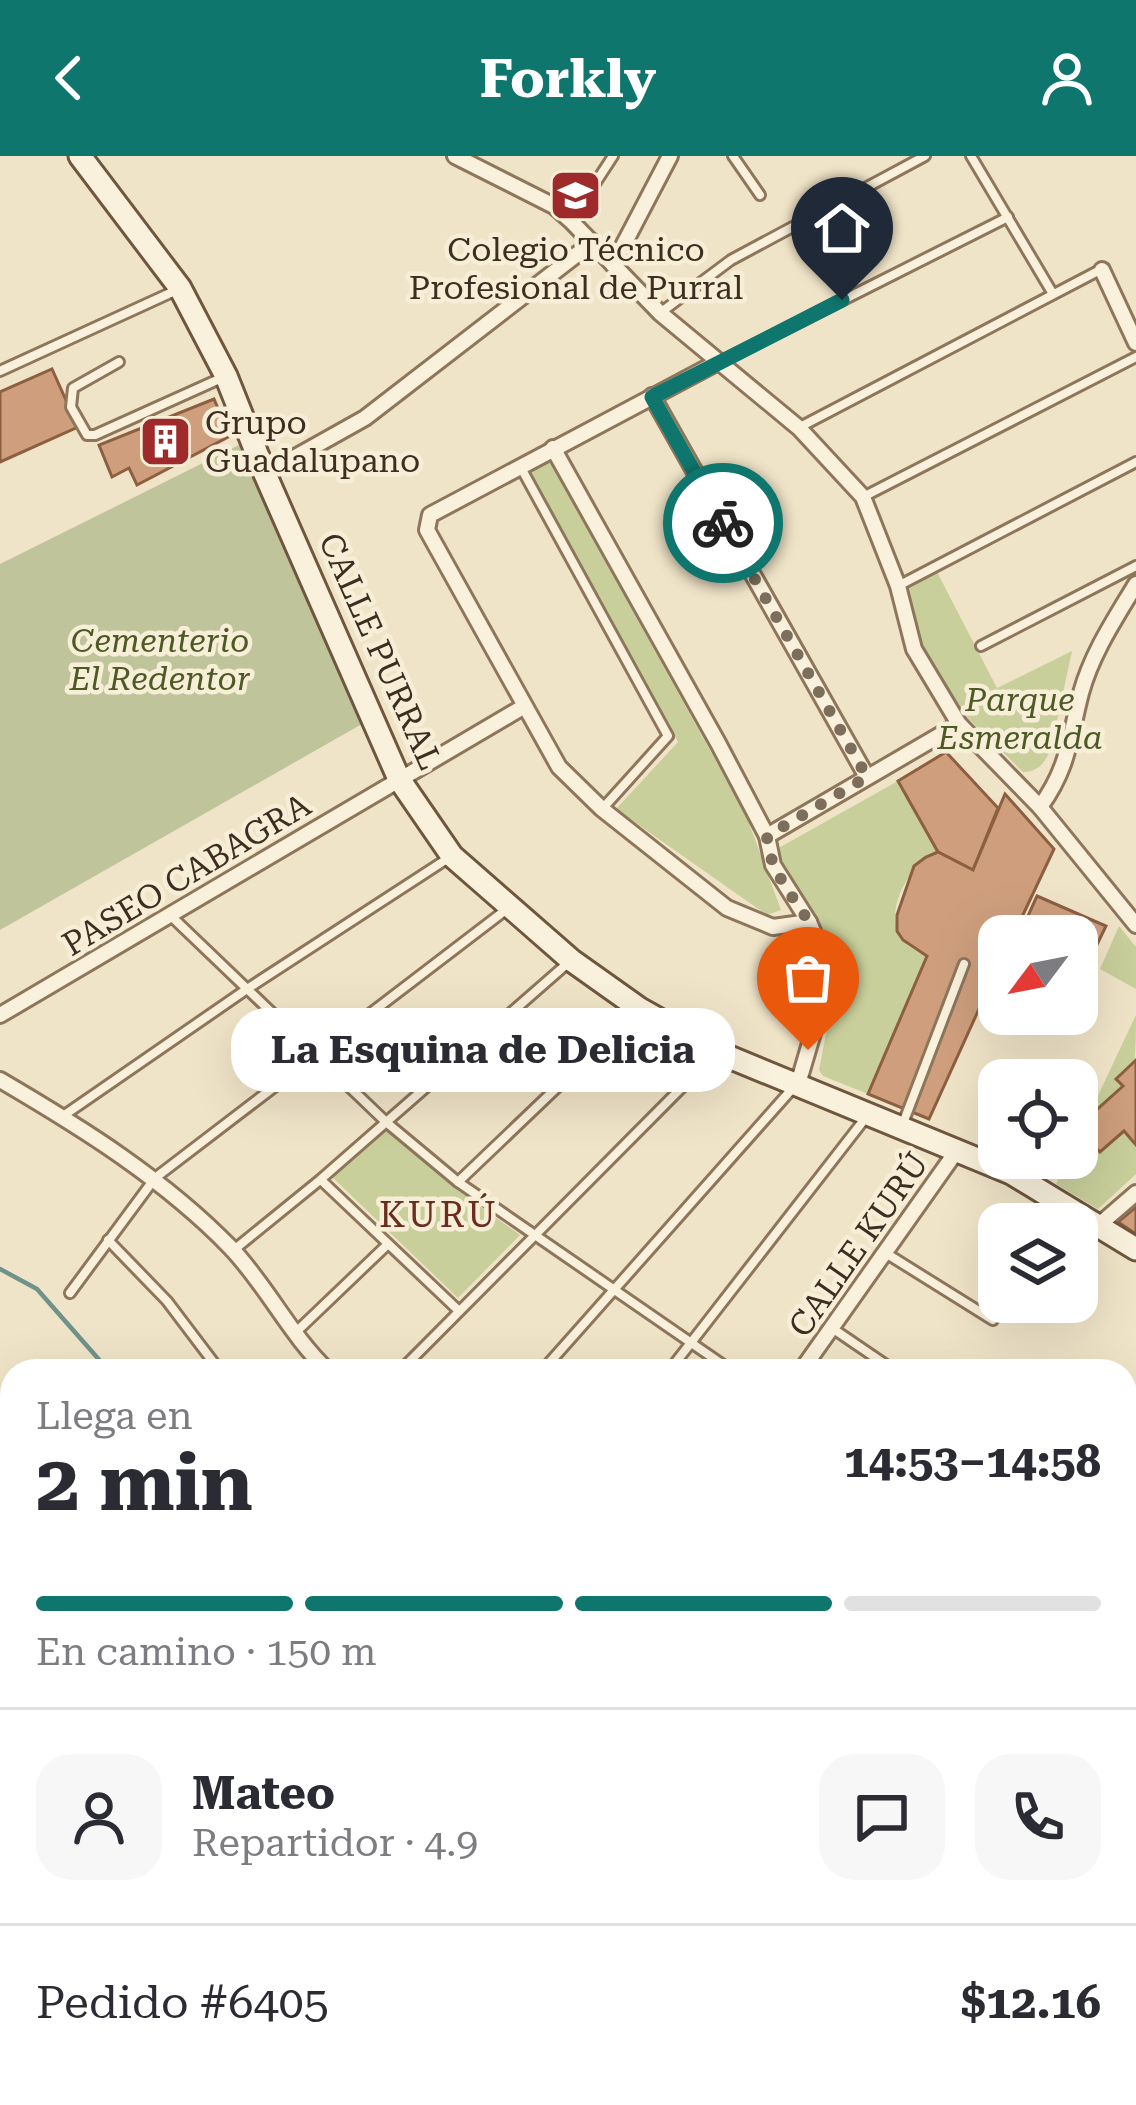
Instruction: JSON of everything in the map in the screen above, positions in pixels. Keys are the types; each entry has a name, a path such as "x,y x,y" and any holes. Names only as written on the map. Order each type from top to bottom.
{"street":[{"name":"CALLE PURRAL","path":"80,156 181,288 226,376 399,778 452,856 571,960 640,1009 717,1052 1011,1173 1136,1249"},
{"path":"455,156 554,206 572,220 660,313 799,428 863,497 898,586 914,649 958,724 1040,807 1136,925"},
{"path":"613,265 670,156"},
{"path":"265,474 364,418 593,242"},
{"path":"1102,270 1136,343"},
{"path":"718,362 430,515 427,530 559,767 602,809 727,908 772,927 809,922"},
{"path":"652,397 867,777"},
{"path":"553,448 767,836 773,865 809,922 827,966 827,982 798,1084"},
{"path":"1040,807 1060,780 1082,691 1100,643 1136,584"},
{"name":"PASEO CABAGRA","path":"0,1015 523,707"},
{"path":"767,836 958,724"},
{"path":"0,1080 155,1178 234,1250 317,1359"},
{"name":"CALLE KURÚ","path":"809,1359 958,1149"},
{"path":"1099,1225 1136,1192"}],"lane":[{"path":"572,220 614,156"},
{"path":"660,313 731,260 926,156"},
{"path":"971,156 1053,294"},
{"path":"739,158 760,195"},
{"path":"718,362 1008,217"},
{"path":"799,428 1102,270"},
{"path":"0,371 181,288"},
{"path":"863,497 1136,357"},
{"path":"119,362 73,388 71,407 87,435 226,376"},
{"path":"898,586 1136,462"},
{"path":"520,465 668,736 602,809"},
{"path":"981,646 1136,566"},
{"path":"62,1116 247,988 452,856"},
{"path":"70,1293 155,1178 509,908"},
{"path":"171,916 386,1122 458,1182 715,1359"},
{"path":"234,1250 571,960"},
{"path":"902,1127 964,964"},
{"path":"458,1182 640,1009"},
{"path":"412,1359 717,1052"},
{"path":"553,1359 798,1084"},
{"path":"678,1359 868,1115"},
{"path":"320,1180 459,1311"},
{"path":"107,1240 166,1301 211,1359"},
{"path":"294,1334 388,1244"},
{"path":"884,1252 978,1311"},
{"path":"832,1327 878,1359"}],"green space":[{"name":"Cementerio El Redentor","path":"239,445 362,724 0,930 0,564"},
{"path":"547,457 746,815 781,910 767,915 616,809 678,742 529,469"},
{"name":"Parque Esmeralda","path":"937,572 997,688 1072,651 1051,749 1033,770 1023,772 968,718 921,647 903,592"},
{"path":"898,781 938,852 911,874 899,896 895,920 900,937 927,956 868,1094 823,1076 819,1070 837,977 834,959 775,858 775,850"},
{"path":"1119,926 1136,947 1136,989 1100,969"},
{"path":"1136,1015 1134,1064 1098,1111 1098,1096"},
{"path":"387,1128 459,1191 520,1235 458,1298 331,1176"},
{"path":"1124,1131 1136,1145 1136,1174 1098,1209 1098,1203 1088,1203 1056,1184 1058,1179 1098,1179 1098,1133"}],"building":[{"path":"52,369 78,427 0,462 0,392"},
{"name":"Grupo Guadalupano","path":"214,399 230,436 137,485 129,468 112,477 99,445"},
{"path":"946,752 998,808 973,870 938,852 898,781"},
{"path":"1005,794 1054,849 1023,915 978,915 978,1011 929,1119 868,1094 927,956 903,940 897,931 897,915 914,866 926,857 938,852 973,870"},
{"path":"1037,896 1081,915 1028,915"},
{"path":"1136,1060 1136,1145 1124,1131 1100,1152 1098,1109 1123,1086 1116,1079"},
{"path":"1136,1207 1136,1234 1118,1222"}],"waterway":[{"path":"0,1269 37,1289 98,1359"}],"way so far":[{"path":"723,523 867,777 767,836 773,865 809,922 827,966 808,1050"}],"place":[{"name":"Colegio Técnico Profesional de Purral","path":"576,195"},
{"name":"Grupo Guadalupano","path":"166,441"},
{"name":"La Esquina de Delicia","path":"808,1050"}],"district":[{"name":"KURÚ","path":"439,1214"}],"route":[{"path":"723,523 652,397 842,300"}]}
